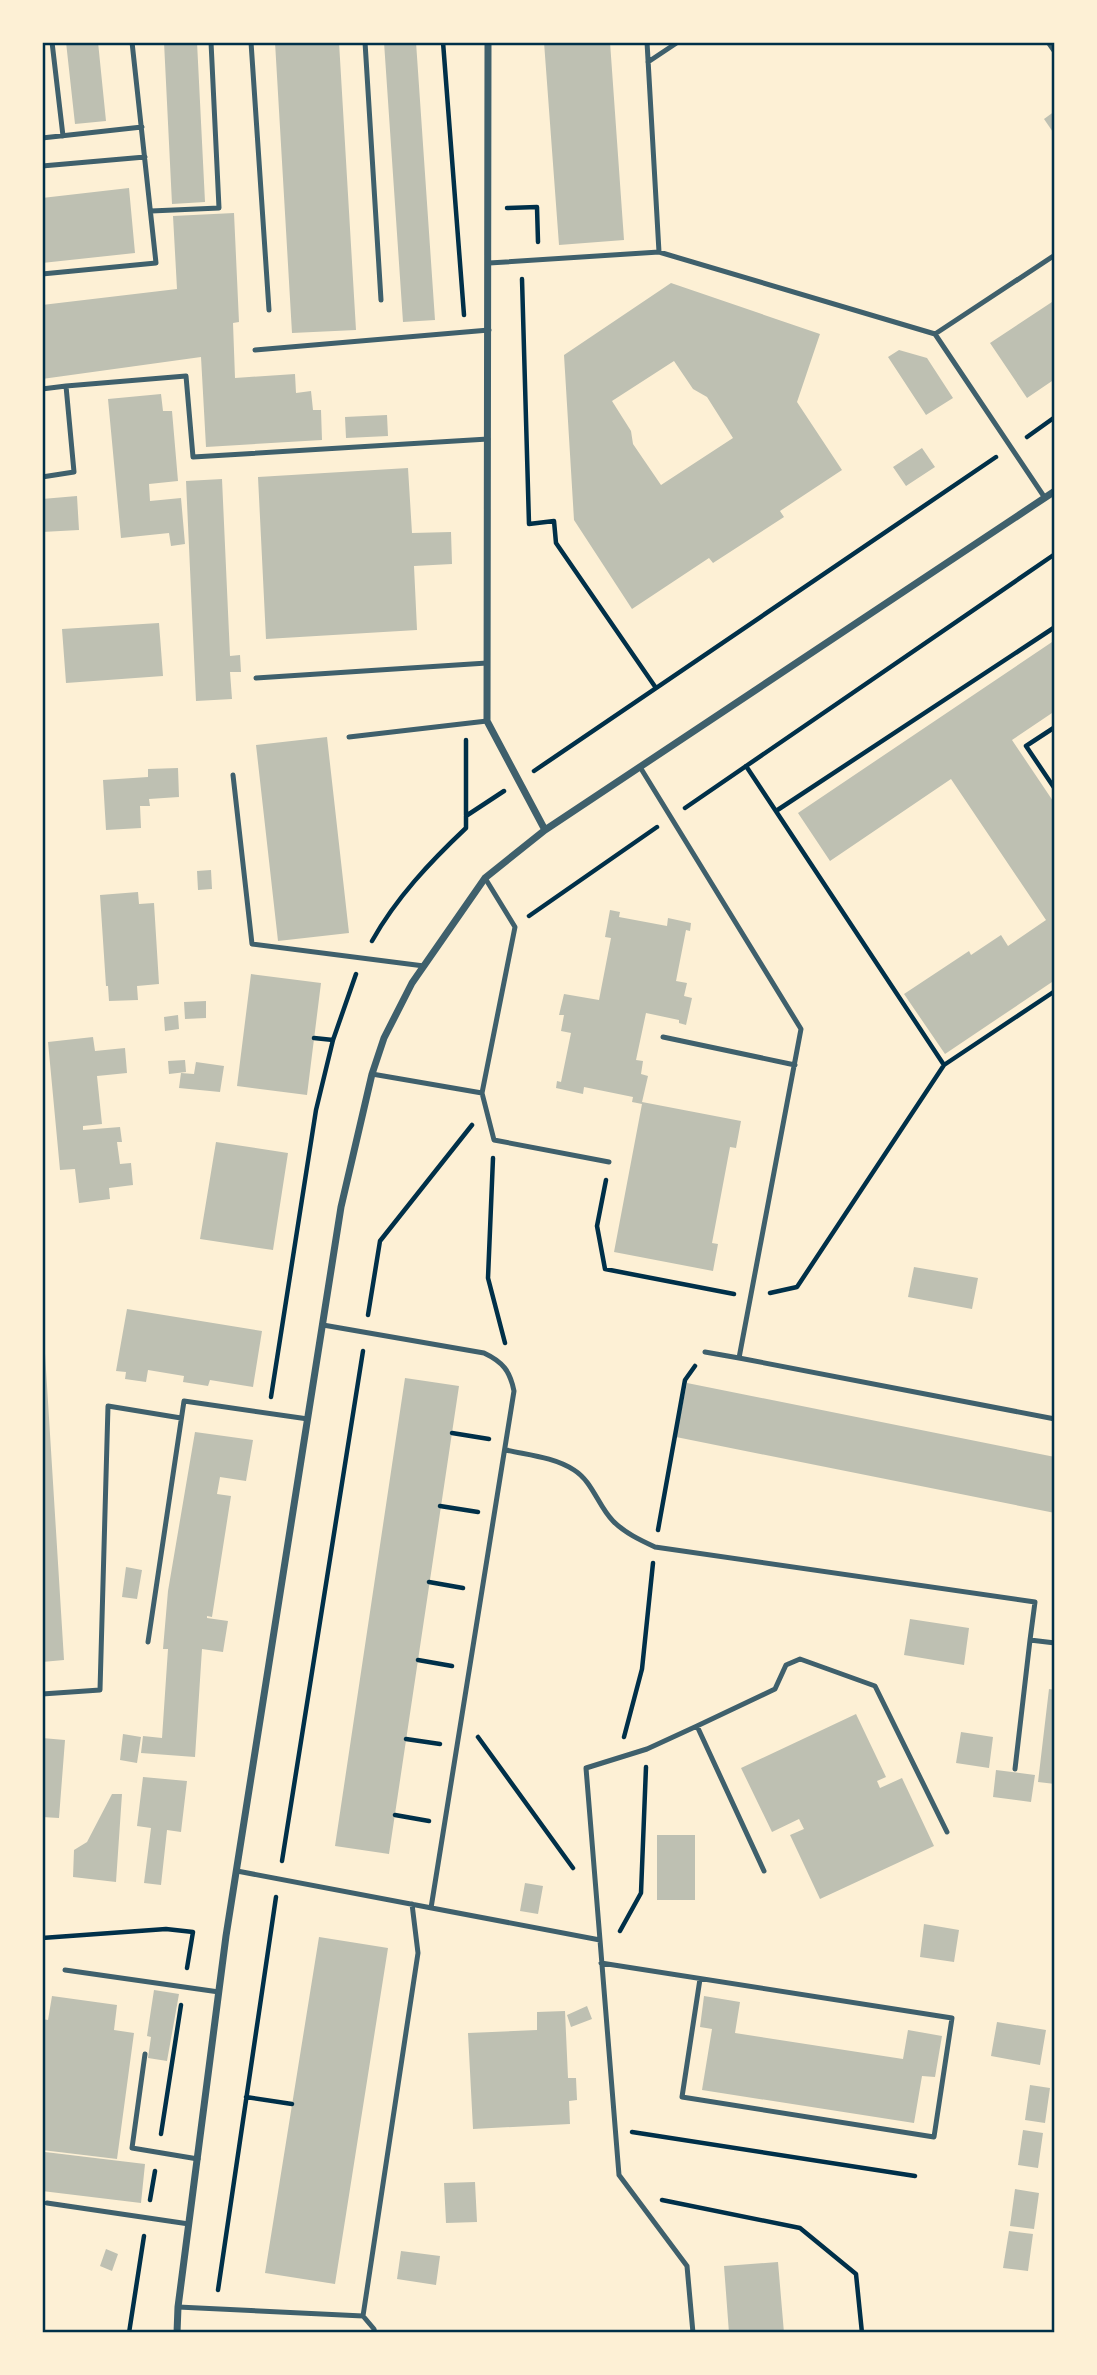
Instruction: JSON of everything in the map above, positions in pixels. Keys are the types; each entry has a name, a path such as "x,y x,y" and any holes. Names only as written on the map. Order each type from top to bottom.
{"street":[{"path":"488,42 487,720 545,830"},
{"path":"177,2333 178,2307 219,1992 341,1207 372,1074 384,1038 412,983 485,878 545,830 1055,491"}],"lane":[{"path":"52,42 63,136"},
{"path":"42,274 156,263 132,42"},
{"path":"151,211 219,208 211,42"},
{"path":"251,42 269,310"},
{"path":"365,42 381,300"},
{"path":"647,42 659,252"},
{"path":"648,62 678,42"},
{"path":"1048,42 1055,52"},
{"path":"42,138 142,127"},
{"path":"42,166 145,157"},
{"path":"489,263 659,252 935,334 1045,498"},
{"path":"935,334 1055,255"},
{"path":"255,350 489,330"},
{"path":"42,389 186,376 193,457 488,439"},
{"path":"42,477 74,472 66,386"},
{"path":"256,678 488,663"},
{"path":"349,737 487,720"},
{"path":"640,767 802,1029 739,1358"},
{"path":"233,775 251,944 424,966"},
{"path":"485,878 515,927 482,1093 494,1140 609,1162"},
{"path":"663,1037 795,1065"},
{"path":"372,1074 482,1093"},
{"path":"323,1325 484,1353 500,1361 511,1375 514,1391 431,1908"},
{"path":"705,1352 1055,1419"},
{"path":"148,1642 184,1401 308,1419"},
{"path":"42,1694 100,1690 108,1406 181,1418"},
{"path":"506,1450 551,1459 574,1470 589,1485 612,1521 639,1540 655,1547 1035,1602 1015,1769"},
{"path":"1030,1640 1055,1643"},
{"path":"693,2333 687,2266 619,2175 586,1768 647,1749 775,1689 786,1665 800,1659 875,1686 947,1832"},
{"path":"697,1726 764,1871"},
{"path":"237,1871 600,1940"},
{"path":"363,2316 418,1953 412,1904"},
{"path":"601,1963 952,2018 934,2137 682,2097 700,1979"},
{"path":"65,1970 219,1992"},
{"path":"145,2054 132,2148 198,2159"},
{"path":"47,2203 189,2224"},
{"path":"178,2307 363,2316 374,2329 374,2333"}],"path":[{"path":"489,209 537,207 539,260"},
{"path":"522,261 529,524 554,521 556,544 656,688"},
{"path":"1027,436 1055,417"},
{"path":"515,927 1055,554"},
{"path":"776,811 1055,627"},
{"path":"1055,727 1026,746 1055,789"},
{"path":"746,766 944,1065"},
{"path":"609,1162 597,1226 605,1269 751,1297 797,1287 944,1065 1055,991"},
{"path":"314,1038 333,1040"},
{"path":"216,2308 279,1879 380,1241 486,1107"},
{"path":"494,1140 488,1278 505,1343 507,1370"},
{"path":"628,1755 624,1736 642,1669 655,1547 685,1380 705,1352"},
{"path":"452,1433 507,1442"},
{"path":"440,1506 495,1515"},
{"path":"429,1582 483,1591"},
{"path":"418,1660 470,1669"},
{"path":"462,1716 597,1900"},
{"path":"406,1738 457,1747"},
{"path":"601,1963 641,1893 647,1749"},
{"path":"395,1815 445,1824"},
{"path":"42,1938 166,1929 193,1932"},
{"path":"246,2097 292,2104"},
{"path":"614,2129 915,2176"},
{"path":"634,2195 800,2228 856,2274 862,2333"}],"building":[{"path":"66,42 98,42 106,121 75,124"},
{"path":"164,42 197,42 205,202 172,204"},
{"path":"275,42 339,42 356,330 292,333"},
{"path":"384,42 416,42 435,320 403,322"},
{"path":"544,42 610,42 624,240 559,245"},
{"path":"1055,111 1055,135 1044,119"},
{"path":"129,188 135,253 42,263 42,198"},
{"path":"234,213 239,322 233,323 235,378 295,374 296,393 311,391 313,410 321,410 322,440 206,447 201,357 42,379 42,305 177,289 173,216"},
{"path":"671,283 820,334 797,402 842,470 780,511 784,517 713,563 709,558 632,609 574,520 564,355","holes":["674,361 693,389 707,397 733,438 661,485 633,444 631,431 612,401"]},
{"path":"1055,300 1055,379 1027,398 990,343"},
{"path":"899,350 927,358 953,398 926,415 888,357"},
{"path":"161,394 163,411 172,411 178,481 149,484 150,501 181,498 185,544 171,546 169,533 121,538 108,399"},
{"path":"387,415 388,436 346,438 345,417"},
{"path":"922,448 935,467 906,486 893,467"},
{"path":"408,468 412,533 451,532 452,564 414,566 417,630 266,639 258,477"},
{"path":"222,479 230,656 240,655 241,672 230,672 232,699 196,701 186,481"},
{"path":"77,496 79,530 42,532 42,499"},
{"path":"159,623 163,676 66,683 62,629"},
{"path":"1055,640 1055,711 1012,740 1055,804 1055,980 945,1054 904,994 969,951 971,955 1001,935 1008,946 1046,920 951,779 830,861 798,813"},
{"path":"327,737 349,933 278,941 256,745"},
{"path":"178,768 179,797 149,799 150,806 140,806 141,828 106,830 103,780 148,777 148,769"},
{"path":"211,870 212,889 198,890 197,871"},
{"path":"138,892 139,904 154,903 159,984 137,986 138,1000 109,1001 100,895"},
{"path":"610,910 620,912 619,917 667,926 668,918 691,923 690,931 686,930 676,981 687,983 684,996 692,998 686,1025 679,1023 679,1020 646,1013 636,1060 643,1061 641,1074 648,1076 642,1102 741,1121 736,1148 730,1147 712,1243 718,1244 713,1271 614,1252 642,1104 632,1102 633,1097 584,1087 583,1094 556,1088 557,1081 561,1082 571,1033 561,1031 564,1015 559,1015 564,994 599,1000 611,938 605,937"},
{"path":"251,974 321,983 307,1095 237,1086"},
{"path":"206,1001 206,1018 185,1019 184,1002"},
{"path":"178,1015 179,1029 165,1031 164,1017"},
{"path":"93,1037 95,1051 125,1048 127,1073 97,1076 102,1124 83,1126 83,1130 120,1127 122,1142 117,1142 120,1164 131,1163 133,1185 109,1188 110,1199 79,1203 75,1169 60,1170 48,1042"},
{"path":"185,1060 186,1072 169,1074 168,1061"},
{"path":"196,1062 224,1066 220,1092 179,1088 181,1073 194,1074"},
{"path":"216,1142 288,1153 273,1250 200,1239"},
{"path":"914,1267 978,1278 972,1309 908,1297"},
{"path":"127,1309 262,1331 253,1387 210,1380 208,1386 183,1382 184,1376 148,1370 146,1382 125,1379 126,1372 116,1371"},
{"path":"42,1337 64,1660 42,1662"},
{"path":"405,1378 459,1386 389,1854 335,1846"},
{"path":"687,1383 1055,1457 1055,1513 676,1437"},
{"path":"195,1432 253,1440 246,1481 220,1477 217,1494 231,1496 212,1617 207,1618 228,1621 223,1652 202,1649 195,1757 141,1753 143,1736 162,1738 168,1649 163,1649 168,1591"},
{"path":"126,1567 142,1570 137,1599 122,1597"},
{"path":"910,1619 969,1628 964,1665 904,1655"},
{"path":"1049,1689 1055,1690 1055,1784 1038,1782"},
{"path":"856,1714 886,1777 877,1781 880,1788 902,1778 934,1846 820,1899 790,1835 804,1829 799,1819 772,1832 741,1768"},
{"path":"961,1732 993,1737 989,1768 956,1763"},
{"path":"123,1734 141,1737 137,1763 120,1760"},
{"path":"42,1738 65,1740 59,1818 42,1817"},
{"path":"996,1770 1035,1775 1031,1802 993,1797"},
{"path":"143,1777 187,1781 181,1832 167,1830 161,1885 144,1883 151,1828 137,1826"},
{"path":"112,1794 122,1794 116,1882 73,1877 74,1850 87,1842"},
{"path":"657,1835 695,1835 695,1900 657,1900"},
{"path":"525,1883 543,1886 538,1914 520,1911"},
{"path":"924,1924 959,1930 954,1962 920,1957"},
{"path":"319,1937 388,1948 335,2284 265,2273"},
{"path":"154,1990 179,1994 167,2061 148,2058 151,2037 147,2036"},
{"path":"52,1996 117,2005 114,2030 134,2033 117,2159 42,2150 42,2019 48,2020"},
{"path":"704,1996 740,2002 735,2033 903,2059 908,2030 942,2036 935,2077 922,2076 914,2123 702,2090 712,2029 700,2027"},
{"path":"587,2006 592,2019 571,2027 567,2015"},
{"path":"565,2011 568,2078 576,2078 577,2100 569,2101 570,2124 473,2129 468,2033 537,2030 537,2012"},
{"path":"997,2022 1046,2030 1040,2065 991,2056"},
{"path":"1030,2085 1050,2088 1045,2123 1025,2120"},
{"path":"1023,2130 1043,2133 1038,2168 1018,2165"},
{"path":"45,2152 145,2164 141,2203 42,2191"},
{"path":"475,2182 477,2222 446,2223 444,2183"},
{"path":"1015,2189 1039,2193 1034,2229 1010,2226"},
{"path":"1009,2231 1033,2234 1028,2271 1003,2268"},
{"path":"106,2249 118,2254 112,2271 100,2266"},
{"path":"401,2251 440,2256 436,2285 397,2279"},
{"path":"778,2262 784,2333 729,2333 724,2266"}]}
